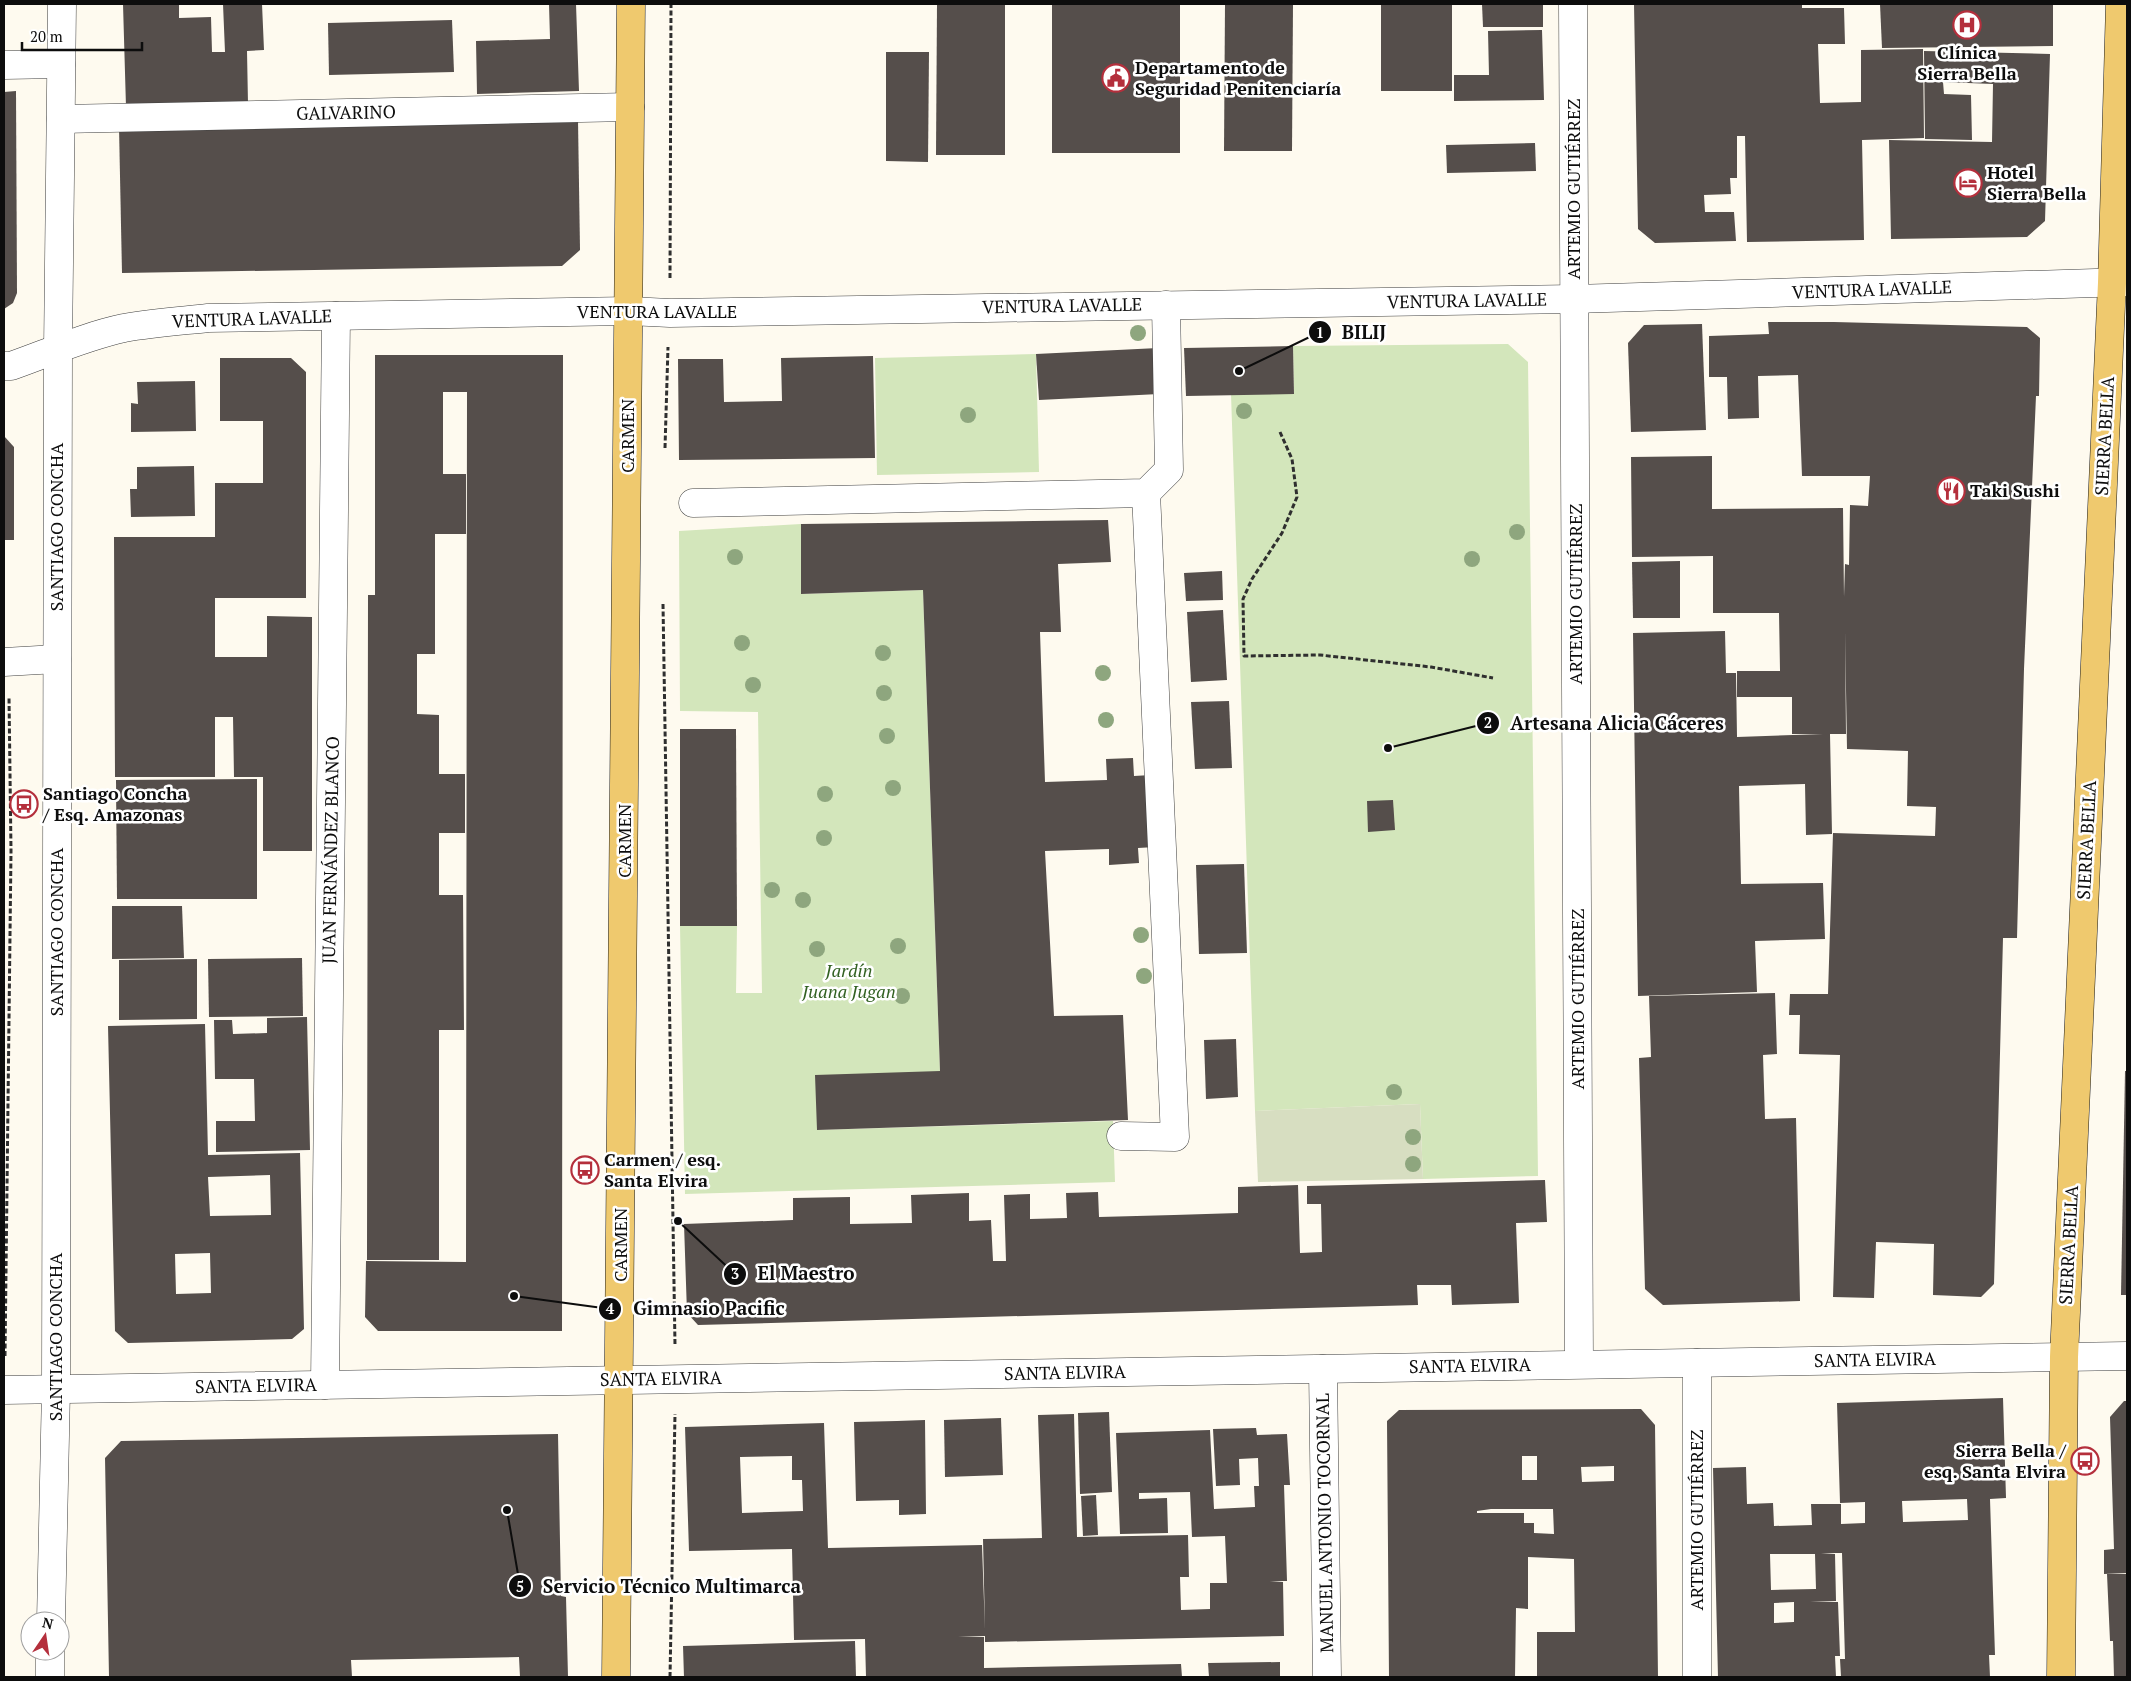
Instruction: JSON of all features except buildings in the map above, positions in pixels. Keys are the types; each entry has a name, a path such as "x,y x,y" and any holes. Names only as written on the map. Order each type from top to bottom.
{"main road":[{"name":"CARMEN","path":"616,1677 631,4"},
{"name":"SIERRA BELLA","path":"2061,1677 2064,1357 2120,283 2120,4"}],"street":[{"name":"SANTIAGO CONCHA","path":"51,1611 56,1389 58,350 62,4"},
{"name":"ARTEMIO GUTIÉRREZ","path":"1573,4 1579,1364"},
{"path":"4,65 62,64"},
{"name":"GALVARINO","path":"61,119 630,107"},
{"name":"VENTURA LAVALLE","path":"4,366 11,366 122,328 208,318 629,311 670,314 1166,304 1574,299 2120,283"},
{"path":"693,503 1146,493 1169,470 1166,304"},
{"name":"JUAN FERNÁNDEZ BLANCO","path":"325,1385 336,316"},
{"path":"1121,1136 1175,1136 1146,493"},
{"path":"4,662 57,659"},
{"name":"SANTA ELVIRA","path":"4,1390 2127,1356"},
{"name":"ARTEMIO GUTIÉRREZ","path":"1697,1363 1697,1677"},
{"name":"MANUEL ANTONIO TOCORNAL","path":"1323,1369 1327,1677"},
{"path":"50,1661 50,1677"}],"path":[{"path":"665,452 670,314 671,4"},
{"path":"1280,432 1292,459 1297,497 1282,533 1252,579 1244,599 1244,656 1320,655 1431,667 1493,678"},
{"path":"663,600 676,1379 670,1677"},
{"path":"4,1390 11,851 8,692"}],"green space":[{"path":"1508,344 1528,362 1538,1176 1423,1179 1420,1104 1255,1111 1231,394 1294,393 1293,346"},
{"path":"1036,354 1039,472 877,475 875,358"},
{"name":"Jardín Juana Jugan","path":"801,524 801,594 923,590 940,1071 817,1130 1113,1121 1115,1182 685,1194 680,926 737,926 736,993 762,993 758,712 680,711 679,531"},
{"path":"1420,1104 1423,1179 1258,1182 1255,1111"}],"place":[{"name":"Clínica Sierra Bella","path":"1967,25"},
{"name":"Departamento de Seguridad Penitenciaría","path":"1116,78"},
{"name":"Hotel Sierra Bella","path":"1968,183"},
{"name":"BILIJ","path":"1239,371"},
{"name":"Taki Sushi","path":"1951,491"},
{"name":"Artesana Alicia Cáceres","path":"1388,748"},
{"name":"Santiago Concha / Esq. Amazonas","path":"24,804"},
{"name":"Carmen / esq. Santa Elvira","path":"585,1170"},
{"name":"El Maestro","path":"678,1221"},
{"name":"Gimnasio Pacific","path":"514,1296"},
{"name":"Sierra Bella / esq. Santa Elvira","path":"2085,1461"},
{"name":"Servicio Técnico Multimarca","path":"507,1510"}]}
